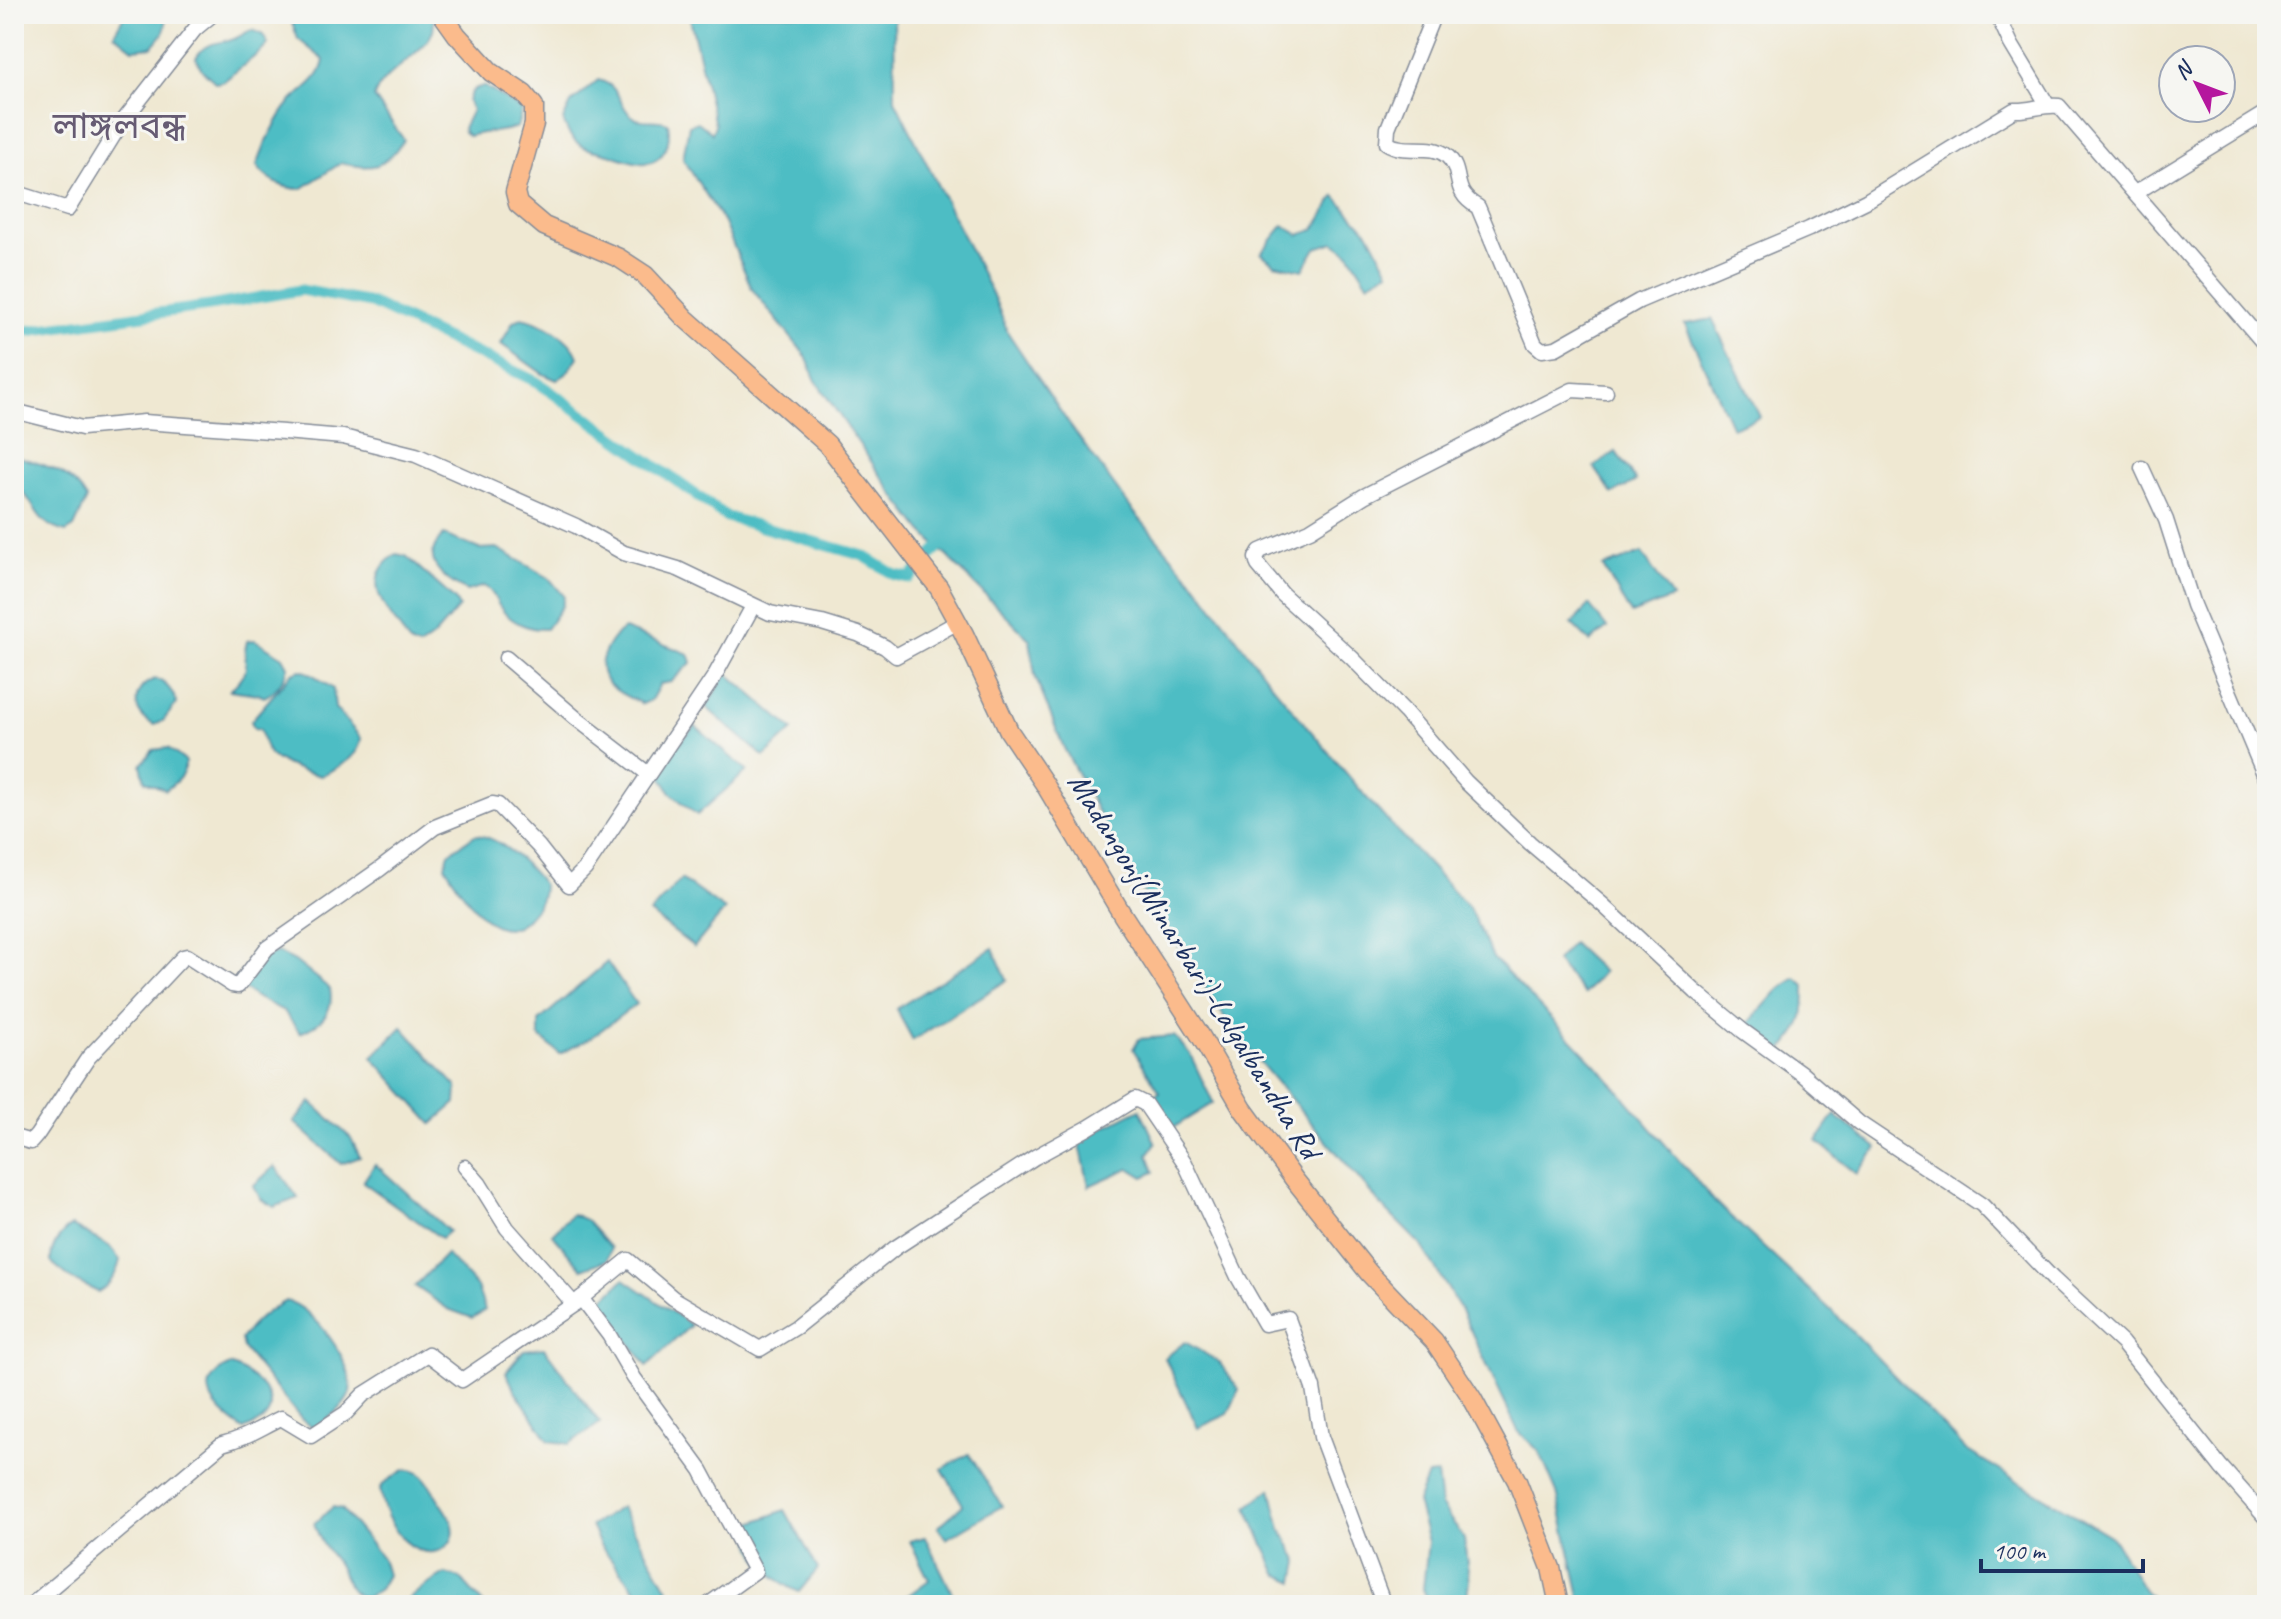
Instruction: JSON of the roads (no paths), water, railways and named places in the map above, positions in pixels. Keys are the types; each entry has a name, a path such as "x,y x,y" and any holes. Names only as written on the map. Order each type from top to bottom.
{"main road":[{"name":"Madangonj(Minarbari)-Lalgalbandha Rd","path":"442,14 491,72 524,94 534,106 534,124 515,192 518,204 544,226 619,258 645,275 685,318 827,444 939,588 1009,731 1067,820 1243,1109 1369,1273 1434,1341 1472,1398 1517,1481 1551,1568 1559,1605"}],"street":[{"path":"14,192 68,209 120,125 195,29 213,14"},
{"path":"1434,14 1388,128 1387,143 1396,149 1438,151 1453,163 1461,194 1478,207 1535,344 1549,351 1639,301 1796,235 1866,201 2014,110 2027,111 2047,104 2059,106 2267,347"},
{"path":"1997,14 2047,104"},
{"path":"2135,193 2267,112"},
{"path":"1606,392 1572,390 1496,427 1364,496 1310,530 1260,551 1256,558 1258,565 1282,594 1405,712 1466,782 1696,992 1801,1073 1859,1123 1982,1205 2053,1279 2122,1343 2221,1467 2267,1519"},
{"path":"14,411 82,428 144,422 343,437 416,455 576,526 624,553 678,569 753,606 858,634 896,656 958,622"},
{"path":"2142,468 2166,520 2193,605 2267,781"},
{"path":"14,1137 31,1142 88,1058 183,957 187,956 238,986 267,948 435,827 492,804 498,805 569,885 585,869 714,677 753,606"},
{"path":"506,658 647,773"},
{"path":"31,1605 222,1444 247,1438 259,1428 281,1418 311,1436 346,1413 363,1395 428,1354 462,1380 578,1301 628,1260 673,1298 760,1349 796,1327 895,1248 1035,1157 1135,1099 1145,1104 1185,1163 1238,1277 1265,1324 1288,1319 1313,1388 1321,1437 1384,1605"},
{"path":"465,1167 479,1183 507,1228 609,1335 634,1378 701,1470 755,1571 708,1605"}],"water":[{"path":"125,14 163,14 166,23 164,32 152,47 133,49 114,34"},
{"path":"289,14 431,14 434,26 423,46 379,86 374,97 404,140 390,157 377,165 341,163 301,189 276,183 257,166 280,116 319,74 324,60 298,39"},
{"path":"689,14 894,14 895,100 995,300 1008,333 1133,511 1199,588 1268,680 1372,804 1469,908 1493,958 1599,1068 1715,1202 1836,1315 1966,1450 2113,1538 2144,1590 2159,1605 1582,1605 1557,1493 1539,1451 1518,1431 1460,1308 1420,1244 1383,1207 1234,1032 1123,860 1064,748 1035,676 1030,640 922,531 816,381 806,356 752,289 723,221 683,159 689,125 698,122 712,133 715,125"},
{"path":"252,30 263,35 268,44 224,81 216,83 202,70 196,58 199,53 208,46"},
{"path":"598,80 612,87 635,118 668,123 669,137 661,156 649,163 641,163 586,148 571,137 563,120 571,103"},
{"path":"484,86 522,110 517,127 469,136 464,132 472,110 468,102 470,96 475,89"},
{"path":"1335,196 1369,233 1389,271 1368,283 1349,253 1334,242 1316,248 1303,270 1274,264 1261,253 1284,225 1299,235 1314,230"},
{"path":"521,318 546,327 569,343 578,357 566,374 557,380 543,374 501,344 513,322"},
{"path":"1712,319 1760,417 1732,428 1685,324"},
{"path":"1616,452 1636,481 1613,494 1594,467"},
{"path":"15,456 56,470 81,489 87,499 74,527 66,532 47,523 14,485"},
{"path":"444,535 479,549 497,548 549,578 564,596 562,606 546,629 514,621 484,586 467,591 443,575 437,568 433,552"},
{"path":"1642,553 1672,598 1631,614 1603,567"},
{"path":"396,554 406,556 459,607 433,637 419,647 408,641 378,592 379,573"},
{"path":"1589,605 1607,628 1590,642 1572,624"},
{"path":"624,629 689,654 692,662 671,682 660,684 651,700 643,704 608,684 601,668 609,645"},
{"path":"255,640 283,657 288,666 279,684 264,697 230,690 246,670 247,641"},
{"path":"301,670 333,689 335,708 361,738 352,756 321,776 287,765 270,755 260,729 254,728 251,721 292,673"},
{"path":"727,673 793,730 764,757 706,707"},
{"path":"155,679 169,688 176,704 163,721 155,725 141,715 137,702 141,689"},
{"path":"695,726 747,771 697,815 672,794 656,768"},
{"path":"168,748 185,761 185,766 180,778 166,790 145,781 141,765 153,750"},
{"path":"475,835 504,846 543,885 536,907 515,927 503,928 480,914 445,866 449,853"},
{"path":"681,879 725,910 694,947 650,913"},
{"path":"1572,943 1603,972 1584,994 1556,961"},
{"path":"993,948 1007,980 913,1040 896,1009"},
{"path":"277,952 295,961 330,989 330,1004 324,1017 300,1033 284,1011 242,988 265,957"},
{"path":"607,962 636,1004 592,1037 560,1054 539,1036 539,1021"},
{"path":"1796,978 1805,985 1804,1014 1799,1028 1782,1050 1747,1025 1779,989"},
{"path":"402,1027 457,1087 456,1103 432,1124 372,1057"},
{"path":"1174,1036 1190,1054 1213,1103 1171,1129 1148,1098 1160,1092 1133,1049 1139,1039"},
{"path":"311,1102 351,1138 360,1157 341,1164 294,1122"},
{"path":"1140,1109 1156,1144 1148,1154 1154,1172 1144,1177 1129,1168 1089,1186 1079,1140"},
{"path":"1835,1115 1877,1148 1857,1174 1817,1141"},
{"path":"375,1164 449,1231 441,1238 363,1182"},
{"path":"275,1166 298,1198 274,1207 261,1199 253,1186"},
{"path":"572,1214 586,1220 611,1248 607,1260 582,1269 552,1234"},
{"path":"72,1226 109,1246 120,1260 112,1278 98,1292 73,1280 51,1262 57,1241"},
{"path":"446,1254 477,1287 485,1310 472,1318 448,1309 415,1286"},
{"path":"624,1279 691,1325 647,1366 600,1302"},
{"path":"286,1301 308,1313 319,1324 339,1352 350,1381 350,1392 345,1402 317,1427 311,1427 302,1420 243,1348 241,1339 250,1327"},
{"path":"1185,1342 1219,1362 1239,1390 1228,1414 1198,1428 1165,1358"},
{"path":"544,1348 600,1423 569,1444 549,1441 506,1372 524,1350"},
{"path":"230,1365 258,1383 270,1404 265,1418 244,1430 218,1408 209,1390 217,1373"},
{"path":"969,1454 1002,1506 946,1539 938,1527 963,1505 942,1469"},
{"path":"404,1470 423,1477 451,1519 453,1536 440,1550 426,1552 411,1545 397,1532 387,1516 380,1489"},
{"path":"1437,1474 1441,1505 1464,1539 1469,1580 1466,1605 1430,1605 1423,1589 1428,1542 1417,1502 1428,1475"},
{"path":"1271,1489 1281,1529 1299,1562 1295,1582 1277,1574 1247,1507"},
{"path":"333,1507 342,1509 382,1558 387,1575 379,1589 365,1598 351,1588 316,1530 314,1523"},
{"path":"621,1507 677,1605 648,1605 600,1545 591,1526"},
{"path":"785,1510 818,1569 799,1592 780,1581 764,1566 757,1557 750,1536 749,1524"},
{"path":"925,1537 958,1605 895,1605 929,1580 910,1541"},
{"path":"445,1574 460,1578 484,1605 402,1605 422,1588"}],"waterway":[{"path":"14,329 27,331 301,290 371,303 537,382 727,517 864,556 895,575 910,578 947,538"}],"district":[{"name":"লাঙ্গলবন্ধ","path":"119,125"}]}
